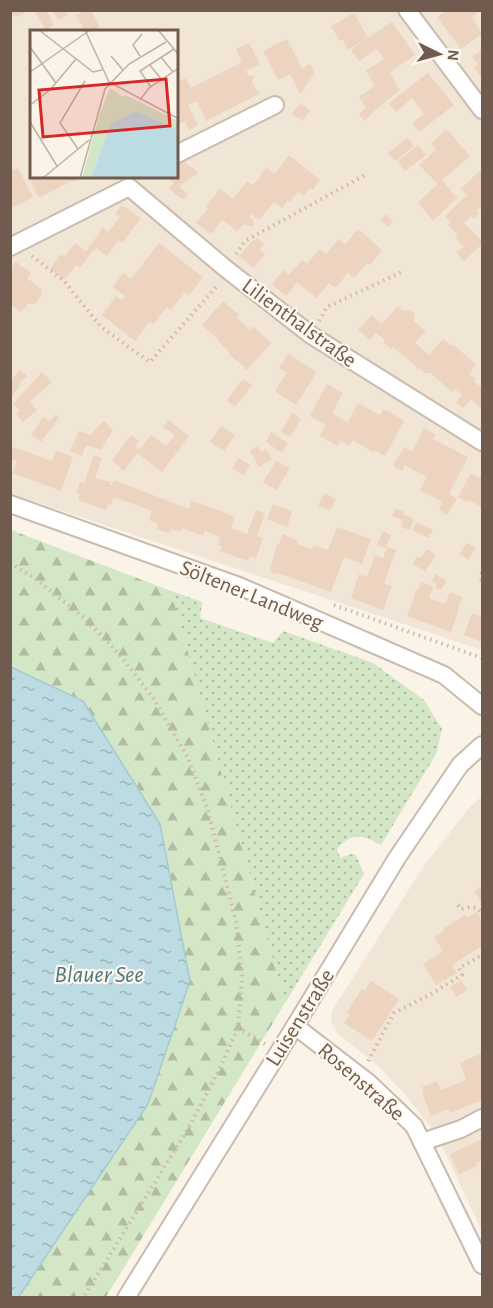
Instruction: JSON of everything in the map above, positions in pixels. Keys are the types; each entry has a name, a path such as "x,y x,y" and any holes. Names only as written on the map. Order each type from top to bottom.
{"street":[{"path":"407,10 483,110"},
{"path":"178,154 275,105"},
{"name":"Lilienthalstraße","path":"13,245 136,182 228,270 311,334 483,442"},
{"name":"Söltener Landweg","path":"10,504 250,591 444,675 483,706"},
{"name":"Luisenstraße","path":"126,1298 397,858 460,765 483,745"},
{"name":"Rosenstraße","path":"295,1026 369,1083 414,1126 482,1264"},
{"name":"Rosenstraße","path":"422,1142 483,1119"}],"path":[{"path":"13,245 64,281 102,327 150,362 228,270 245,241 365,175"},
{"path":"311,334 327,307 404,271"},
{"path":"10,563 36,579 83,617 120,655 154,699 188,758 208,810 236,922 243,976 238,1028 219,1070 188,1129 82,1298"},
{"path":"483,573 480,577 483,580"},
{"path":"458,905 461,909 477,908 483,913"},
{"path":"360,1076 394,1013 462,975 459,968 483,955"},
{"path":"238,1028 278,1052"}],"shaded area":[{"path":"11,11 482,11 482,650 11,494"},
{"path":"482,796 482,1231 432,1129 402,1091 379,1067 337,1033 331,1022 332,1011 423,867 469,808"}],"green space":[{"path":"11,530 171,591 285,1003 106,1297 18,1297 148,1104 189,981 160,824 83,701 11,667"},
{"path":"171,591 202,602 200,618 273,643 283,631 373,663 424,700 442,729 436,754 381,845 363,837 353,837 337,849 340,858 351,854 356,855 364,874 285,1003"}],"water":[{"name":"Blauer See","path":"11,667 83,701 160,824 190,981 148,1104 18,1298 10,1297"}],"building":[{"path":"10,10 25,10 26,12 10,17"},
{"path":"34,10 46,10 54,25 46,30"},
{"path":"52,10 65,10 68,15 59,20"},
{"path":"91,10 101,30 84,30 76,15"},
{"path":"446,10 475,10 477,13 472,17 482,34 461,49 437,17"},
{"path":"354,13 368,38 392,22 415,55 390,72 400,90 365,121 359,115 368,104 365,106 359,97 375,86 366,71 384,59 377,49 359,61 351,50 364,40 348,50 343,40 339,40 331,26"},
{"path":"287,39 302,68 310,64 315,73 300,94 290,74 278,80 263,51"},
{"path":"249,43 260,64 246,71 248,75 254,76 252,82 259,94 206,121 197,101 188,105 198,125 189,130 185,121 178,125 178,82 185,78 191,88 242,62 236,49"},
{"path":"482,49 482,78 474,67 478,64 472,57"},
{"path":"428,73 454,105 419,132 412,123 424,114 412,98 396,112 389,103"},
{"path":"300,103 310,110 303,121 292,114"},
{"path":"446,129 470,156 442,180 457,198 433,221 418,202 438,184 419,165 436,150 431,144"},
{"path":"407,138 414,146 395,161 388,153"},
{"path":"418,145 426,155 405,171 398,161"},
{"path":"289,155 320,180 313,190 310,188 304,196 298,192 282,208 274,202 259,220 251,214 249,217 253,219 254,226 244,224 237,231 222,220 211,234 196,223 220,189 233,199 247,181 253,185 267,167 275,174"},
{"path":"182,160 199,173 179,186 188,194 183,200 169,189 174,183 168,178 178,178 178,162"},
{"path":"18,168 33,197 10,209 10,172"},
{"path":"479,171 482,174 482,211 479,208 476,211 479,214 474,219 471,216 464,223 482,241 482,244 464,261 456,252 464,247 455,238 458,235 448,225 451,222 445,216 467,195 461,189"},
{"path":"35,178 78,178 77,181 71,181 39,198 30,181"},
{"path":"121,206 141,218 122,243 118,241 107,256 96,248 80,268 76,265 64,280 50,269 61,254 65,257 75,243 86,251 103,228 108,232 120,217 115,214"},
{"path":"387,214 393,222 387,227 381,219"},
{"path":"358,229 382,250 370,265 367,263 354,278 348,273 335,288 329,283 316,298 297,282 286,296 272,284 283,270 289,275 302,260 307,264 320,249 326,254 339,239 345,244"},
{"path":"257,238 264,244 260,250 265,254 253,268 239,256"},
{"path":"159,243 203,277 189,295 185,292 171,310 167,307 153,324 149,322 135,341 102,315 116,296 121,300 125,296 113,287 123,273 131,279"},
{"path":"16,262 31,273 27,278 41,289 42,294 35,304 28,304 21,312 10,304 10,269"},
{"path":"223,301 239,315 237,318 250,330 253,326 271,343 247,370 202,325"},
{"path":"398,306 403,311 410,310 414,314 414,321 426,331 415,343 429,355 443,339 450,345 454,345 476,365 469,374 482,388 482,409 471,399 463,408 456,402 462,395 455,389 452,392 430,373 419,369 393,347 391,349 376,332 370,340 358,330 372,315 382,324"},
{"path":"288,354 317,372 296,405 275,391 287,372 279,368"},
{"path":"20,370 27,376 10,397 10,381"},
{"path":"42,372 52,382 30,401 37,410 23,422 16,414 20,410 13,404"},
{"path":"243,379 252,385 235,407 227,400"},
{"path":"327,384 343,393 332,413 348,422 358,403 380,415 383,409 389,411 404,421 385,456 376,451 372,452 353,440 349,446 340,441 338,446 320,436 326,425 310,416"},
{"path":"292,413 301,419 290,437 281,432"},
{"path":"56,414 59,418 41,442 31,435 43,417 49,421"},
{"path":"104,420 113,430 101,450 86,445 82,456 70,451 79,431 90,435"},
{"path":"168,420 189,436 162,472 137,453 124,471 112,461 131,435 139,441 135,446 140,449 151,435 166,446 175,435 163,427"},
{"path":"221,426 235,435 224,451 210,442"},
{"path":"424,428 436,435 433,439 468,457 449,494 457,499 447,515 439,510 443,502 420,490 427,477 405,465 402,471 393,466 404,447 412,451"},
{"path":"271,432 288,443 282,453 266,442"},
{"path":"10,446 52,461 56,451 73,457 61,491 13,473 17,461 10,459"},
{"path":"257,446 261,452 266,449 272,459 259,467 250,451"},
{"path":"94,455 102,458 95,478 110,482 109,484 112,485 114,480 189,509 191,501 213,508 235,517 231,528 247,534 256,510 265,513 257,536 263,538 256,558 250,556 248,561 220,551 222,546 218,545 220,537 205,531 203,536 182,528 180,532 171,529 169,533 156,529 158,524 149,520 152,511 114,497 106,510 78,500 80,494 76,493 80,482 84,483"},
{"path":"238,458 250,465 244,475 232,468"},
{"path":"276,461 290,468 277,490 263,482"},
{"path":"471,473 480,478 482,473 482,508 469,500 467,502 458,497"},
{"path":"325,493 336,499 330,511 318,505"},
{"path":"273,504 292,511 287,527 267,519"},
{"path":"396,508 414,519 410,530 401,527 403,520 392,516"},
{"path":"417,522 433,530 428,538 412,530"},
{"path":"337,527 371,539 362,564 344,557 331,592 278,573 272,573 270,570 277,545 283,534 298,541 297,544 312,549 314,545 328,550"},
{"path":"383,531 391,535 386,548 377,545"},
{"path":"467,543 476,548 468,560 459,554"},
{"path":"387,547 396,550 384,583 392,586 383,610 351,598 359,574 367,577 375,555 383,558"},
{"path":"427,549 436,555 425,572 413,564 417,556 421,558"},
{"path":"435,574 446,580 441,590 436,588 437,584 432,581"},
{"path":"421,582 433,587 429,598 445,604 450,592 462,597 451,632 407,616"},
{"path":"472,613 482,617 482,642 464,635"},
{"path":"482,886 482,903 474,892"},
{"path":"477,912 482,921 482,946 452,965 457,973 436,985 423,964 443,951 434,937 465,915 467,917"},
{"path":"461,980 467,990 456,997 450,987"},
{"path":"371,981 399,999 372,1041 344,1023 350,1014 347,1012 362,989 365,991"},
{"path":"482,1053 482,1100 450,1113 448,1109 431,1116 422,1087 437,1081 441,1090 466,1080 460,1063"},
{"path":"482,1139 482,1160 476,1163 477,1166 459,1174 450,1154"}]}
